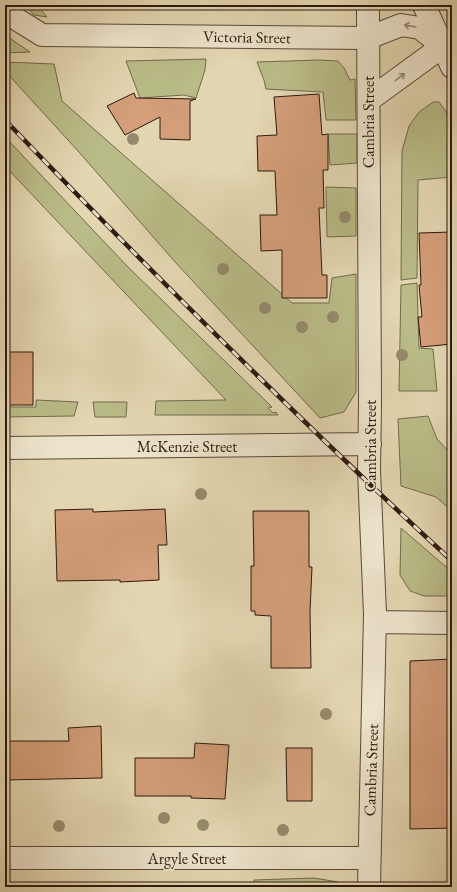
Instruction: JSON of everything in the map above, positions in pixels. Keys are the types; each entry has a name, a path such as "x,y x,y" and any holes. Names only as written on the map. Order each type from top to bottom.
{"street":[{"name":"Cambria Street","path":"368,5 369,470 375,622 369,887"},
{"path":"424,5 448,46 452,67"},
{"name":"Victoria Street","path":"5,9 13,18 42,35 368,38 401,25 420,28 448,46"},
{"path":"368,100 448,46"},
{"name":"McKenzie Street","path":"5,448 370,444"},
{"path":"375,622 452,623"},
{"name":"Argyle Street","path":"5,858 369,858"}],"green space":[{"path":"25,5 37,5 47,17 34,15"},
{"path":"5,35 30,52 5,53"},
{"path":"206,59 205,70 196,98 184,95 140,98 126,61"},
{"path":"319,60 338,61 344,68 350,80 355,79 356,120 326,120 323,92 266,89 257,62"},
{"path":"5,62 54,64 62,101 292,303 329,303 332,278 356,274 356,392 344,412 320,418 176,263 78,151 5,71"},
{"path":"433,102 439,102 445,110 452,126 452,177 418,180 417,278 401,280 402,151 409,126 419,112"},
{"path":"328,134 357,134 357,163 330,165"},
{"path":"5,137 128,267 272,407 268,408 273,413 276,412 278,415 155,415 156,401 226,400 5,166"},
{"path":"326,187 356,188 356,236 327,237"},
{"path":"417,283 419,348 433,349 437,391 399,391 401,285"},
{"path":"36,400 78,402 74,416 5,417 5,407 36,407"},
{"path":"93,402 127,402 126,417 95,417"},
{"path":"428,416 437,439 452,455 452,511 436,497 401,486 398,419"},
{"path":"401,528 452,572 452,596 424,596 410,591 400,575"},
{"path":"314,878 338,882 342,887 254,887 254,880"}],"building":[{"path":"134,93 136,98 196,99 190,101 190,140 160,139 160,117 125,135 107,106"},
{"path":"319,94 322,135 328,134 328,170 323,170 324,208 319,208 322,275 327,275 327,298 282,298 282,250 261,251 260,215 277,215 275,171 258,171 257,136 277,135 274,97"},
{"path":"452,232 452,344 421,347 418,317 422,317 419,285 421,285 419,233"},
{"path":"5,352 33,352 33,405 5,405"},
{"path":"93,509 93,512 165,509 167,545 158,545 159,580 120,582 120,580 57,581 55,510"},
{"path":"253,511 309,511 309,567 312,567 310,612 311,668 271,668 271,616 255,615 255,611 251,611 251,566 254,566"},
{"path":"452,659 452,828 410,829 410,661"},
{"path":"101,726 102,778 5,780 5,741 69,741 68,728"},
{"path":"195,743 229,745 225,799 191,798 191,796 135,796 135,758 194,758"},
{"path":"286,748 312,748 312,801 287,801"}],"railway":[{"path":"5,120 114,233 225,344 452,561"}]}
